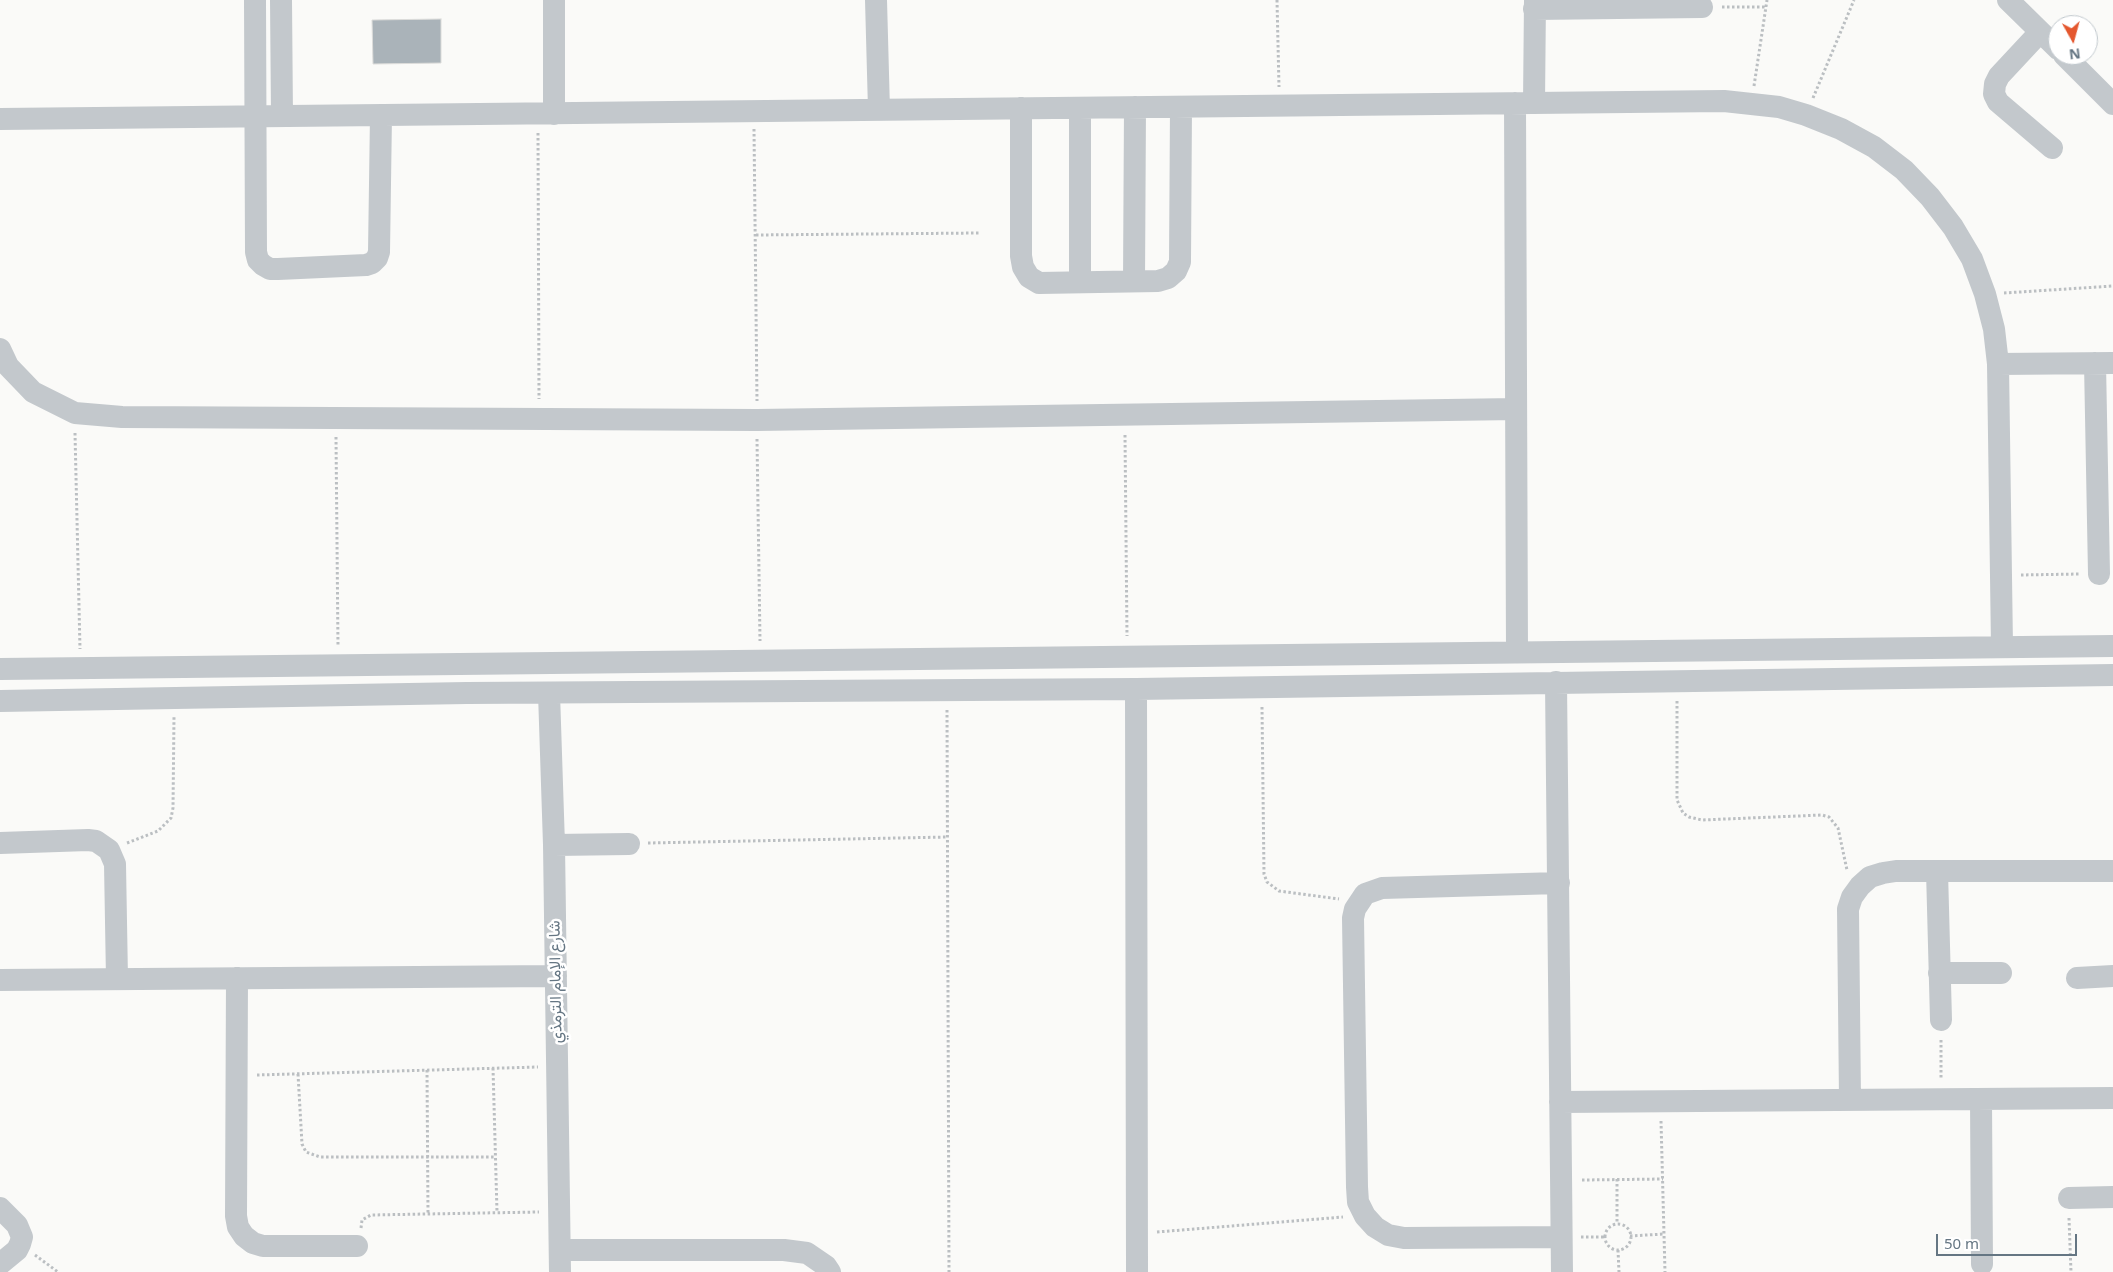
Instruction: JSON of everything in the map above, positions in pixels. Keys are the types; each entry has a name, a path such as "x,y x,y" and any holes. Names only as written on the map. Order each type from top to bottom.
{"street":[{"path":"255,0 256,252 258,260 263,265 270,269 366,265 377,258 379,252 381,115"},
{"path":"281,0 282,116"},
{"path":"546,114 554,0"},
{"path":"876,0 879,110"},
{"path":"2008,0 2048,40"},
{"path":"1517,651 1516,409 1525,103 1535,5 1702,7"},
{"path":"2040,32 1999,76 1994,84 1994,94 1998,102 2052,148"},
{"path":"2074,65 2113,104"},
{"path":"0,119 1715,101 1751,103 1806,115 1841,129 1874,147 1904,170 1924,190 1953,227 1972,259 1985,294 1994,328 1998,364 2002,647"},
{"path":"1134,281 1136,107"},
{"path":"1021,108 1023,267 1030,277 1039,283 1158,280 1168,278 1176,271 1180,262 1181,107"},
{"path":"1080,108 1080,282"},
{"path":"0,349 8,366 33,392 75,413 122,417 757,420 1516,409"},
{"path":"1998,364 2104,363 2099,574"},
{"path":"2083,646 2083,675"},
{"path":"0,669 2113,646"},
{"path":"1882,648 1882,677"},
{"path":"1637,650 1637,681"},
{"path":"1412,653 1412,685"},
{"path":"1227,656 1227,688"},
{"path":"1018,659 1018,690"},
{"path":"638,692 639,663"},
{"path":"466,664 467,693"},
{"path":"0,701 467,693 1227,688 2113,674"},
{"path":"1556,682 1562,1272"},
{"path":"1136,689 1137,1272"},
{"name":"شارع الإمام الترمذي","path":"549,693 554,845 560,1272"},
{"path":"0,843 88,840 96,841 109,850 115,864 117,979"},
{"path":"554,845 629,844"},
{"path":"1936,871 1941,1020"},
{"path":"1850,1100 1848,909 1852,896 1870,877 1883,873 1936,871 2113,871"},
{"path":"1559,883 1382,888 1374,890 1359,901 1353,918 1358,1202 1364,1216 1375,1227 1388,1235 1404,1238 1561,1237"},
{"path":"1940,973 2001,973"},
{"path":"0,980 556,976"},
{"path":"2077,978 2113,976"},
{"path":"237,978 236,1216 238,1226 244,1236 252,1243 263,1246 356,1246"},
{"path":"1560,1102 1661,1103 2113,1098"},
{"path":"1981,1099 1982,1264"},
{"path":"2069,1198 2113,1197"},
{"path":"0,1208 20,1231 20,1244 0,1264"},
{"path":"560,1250 784,1250 807,1253 826,1266 830,1272"}],"path":[{"path":"1277,0 1280,106"},
{"path":"1751,103 1767,0"},
{"path":"1806,115 1854,0"},
{"path":"1702,7 1766,7"},
{"path":"754,111 761,662"},
{"path":"539,420 546,114"},
{"path":"756,235 979,233"},
{"path":"1985,294 2113,286"},
{"path":"75,413 80,667"},
{"path":"1124,414 1127,657"},
{"path":"336,419 338,665"},
{"path":"2001,575 2099,574"},
{"path":"1676,680 1678,800 1683,813 1688,817 1702,820 1815,814 1829,817 1838,828 1852,896"},
{"path":"1262,687 1264,874 1267,882 1279,891 1359,901"},
{"path":"947,690 950,1272"},
{"path":"109,850 158,831 170,818 173,808 174,698"},
{"path":"629,844 947,837"},
{"path":"1941,1020 1941,1100"},
{"path":"236,1076 557,1067"},
{"path":"493,1068 497,1212"},
{"path":"426,1070 428,1213"},
{"path":"298,1074 302,1144 306,1152 320,1157 495,1156"},
{"path":"1661,1103 1665,1272"},
{"path":"1617,1179 1618,1224"},
{"path":"1561,1180 1663,1179"},
{"path":"2069,1198 2071,1272"},
{"path":"356,1246 362,1220 371,1215 559,1211"},
{"path":"1137,1233 1364,1216"},
{"path":"1618,1224 1627,1228 1630,1236 1627,1246 1618,1250 1608,1245 1605,1234 1612,1225 1618,1224"},
{"path":"1630,1236 1664,1234"},
{"path":"20,1244 58,1272"},
{"path":"1618,1250 1619,1272"}],"building":[{"path":"441,19 441,63 373,64 372,20"}]}
